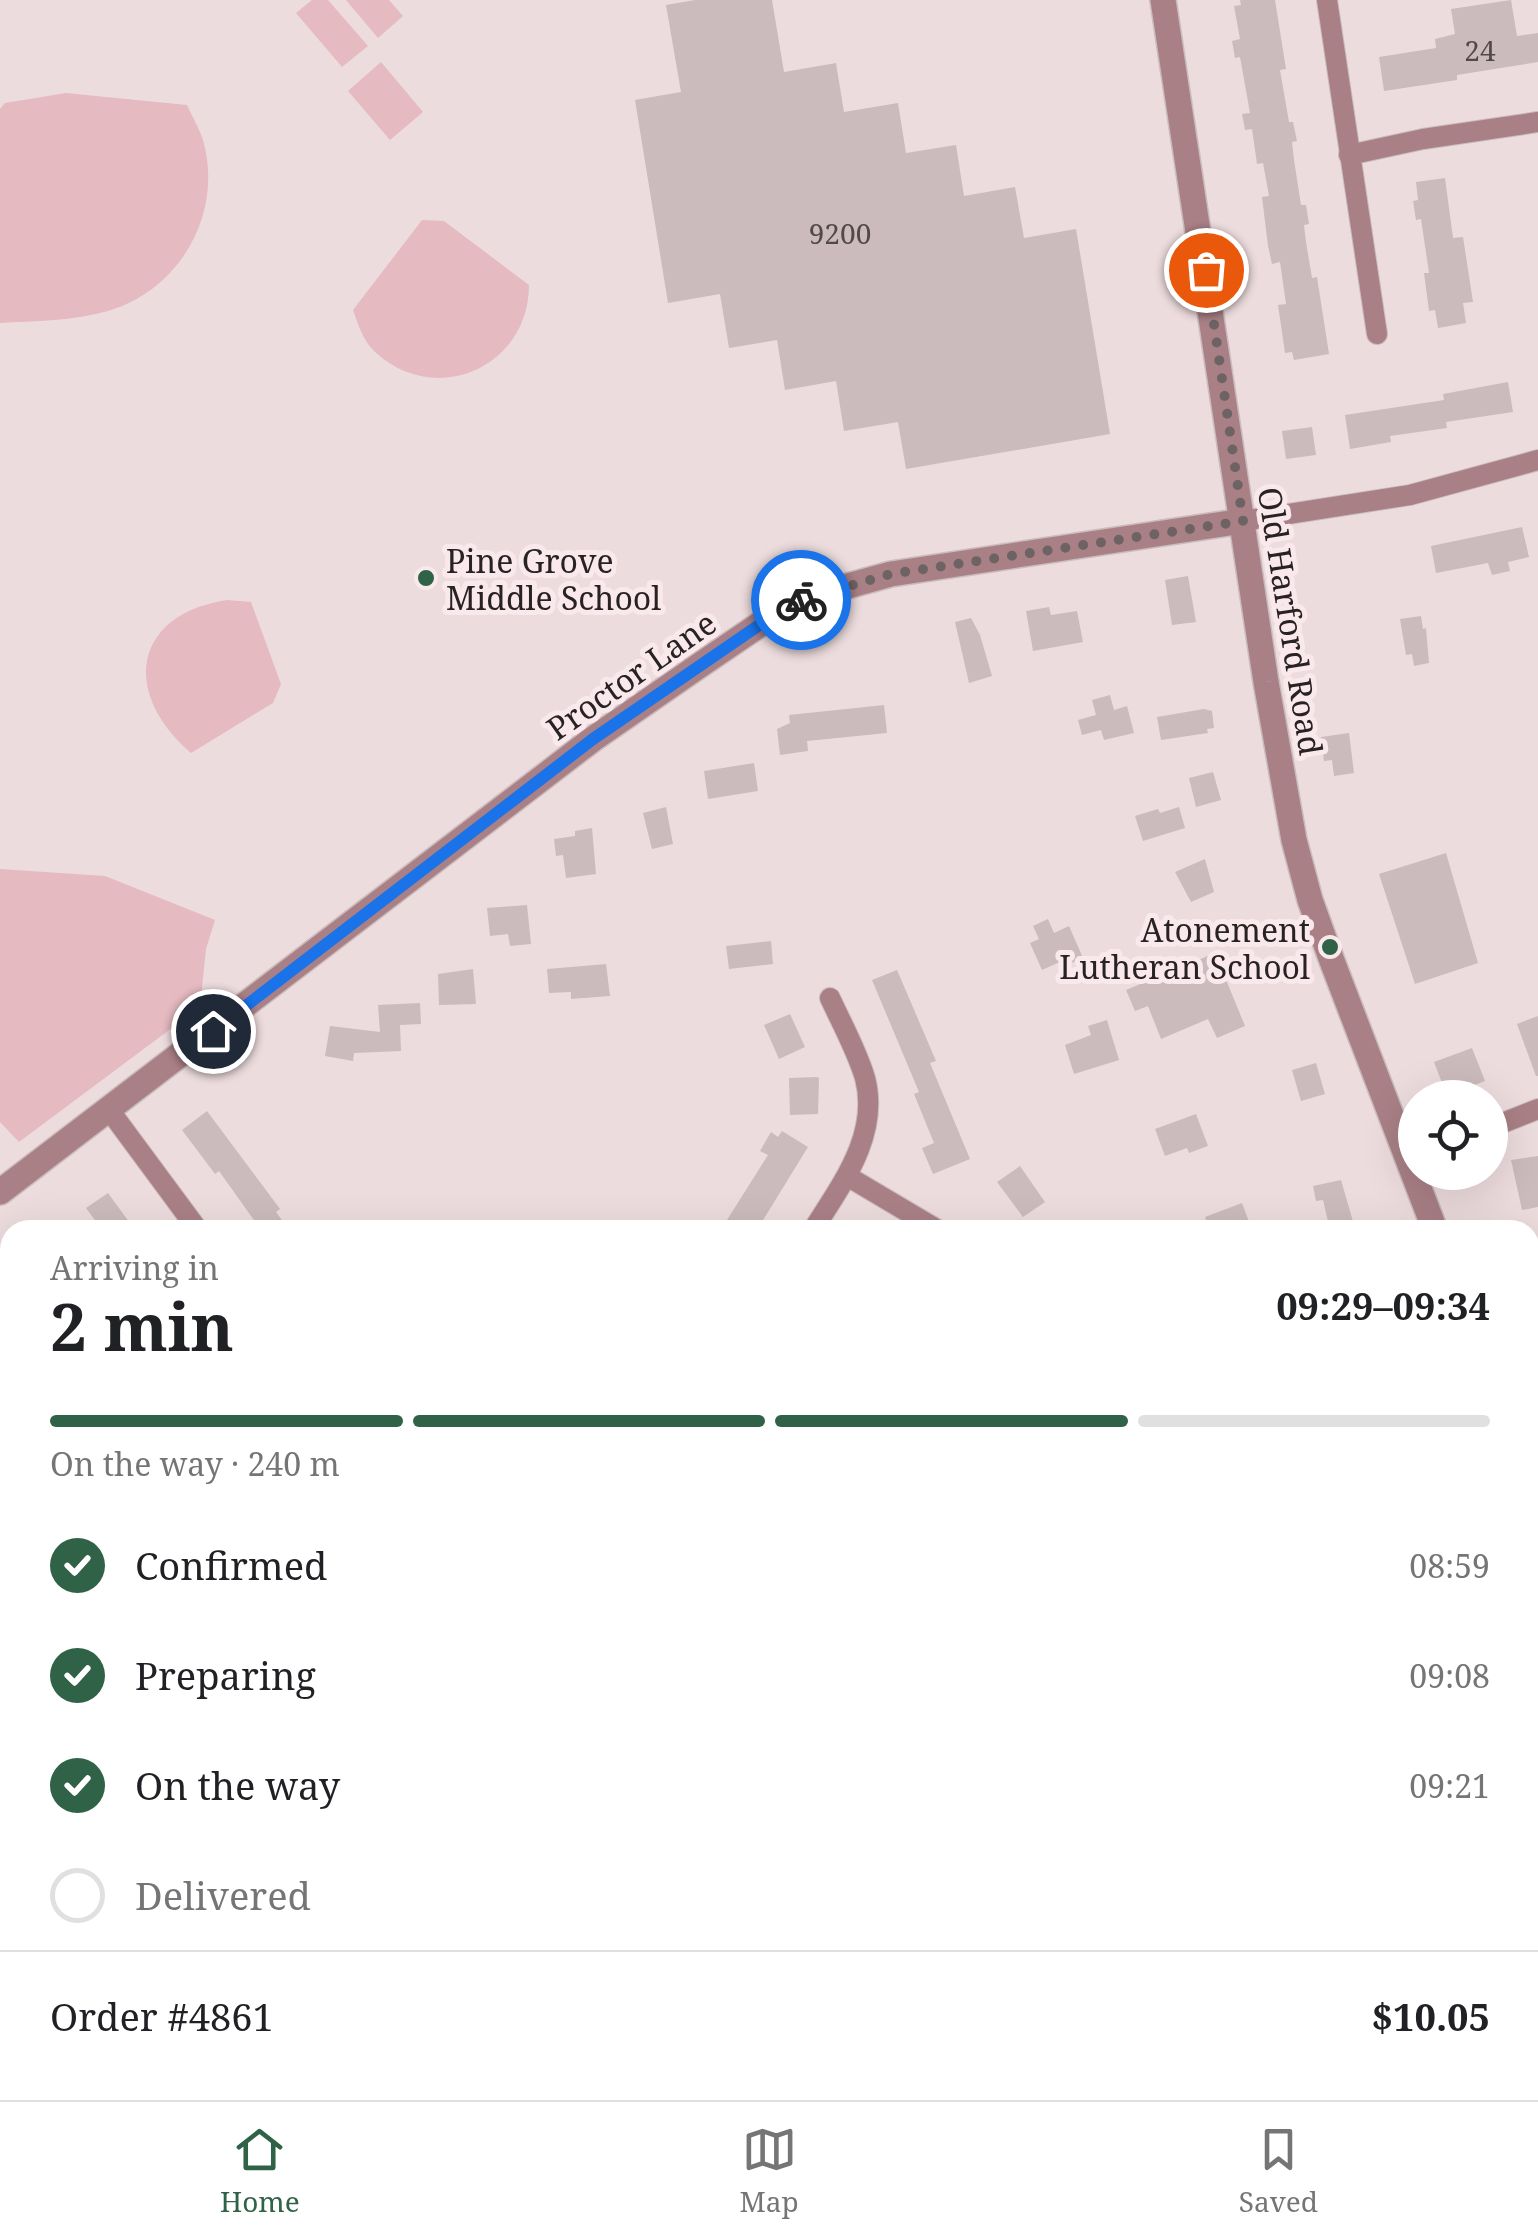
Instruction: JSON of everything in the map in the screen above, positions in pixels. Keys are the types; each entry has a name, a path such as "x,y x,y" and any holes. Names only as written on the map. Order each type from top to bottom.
{"street":[{"name":"Old Harford Road","path":"1163,0 1288,814 1302,873 1332,961 1398,1124"},
{"path":"1327,0 1377,334"},
{"path":"1349,154 1538,122"},
{"name":"Proctor Lane","path":"0,1192 593,739 781,610 842,586 891,574 1410,495 1538,460"},
{"path":"819,1220 861,1147 868,1101 866,1080 830,998"},
{"path":"1508,1121 1538,1109"},
{"path":"110,1111 191,1220"},
{"path":"846,1176 921,1220"},
{"name":"Old Harford Road","path":"1423,1190 1433,1220"}],"shaded area":[{"path":"312,0 328,0 368,46 342,67 296,13"},
{"path":"346,0 389,0 403,16 378,38"},
{"path":"381,62 423,112 390,140 348,91"},
{"path":"66,93 187,105 203,140 208,167 201,221 175,267 134,301 81,317 0,323 0,109 5,103"},
{"path":"422,220 444,221 529,285 525,314 513,338 496,357 474,371 450,377 424,377 398,368 370,347 353,310"},
{"path":"227,600 251,602 281,684 273,703 191,753 169,730 154,706 147,683 147,660 155,639 171,622 195,608"},
{"path":"0,869 105,876 215,920 206,949 200,1007 19,1142 0,1122"}],"building":[{"path":"695,0 772,0 784,72 836,63 844,112 898,103 906,153 956,145 964,196 1015,187 1024,238 1076,229 1110,434 906,469 898,422 844,431 836,381 785,390 777,340 729,348 720,294 668,303 635,100 681,92 666,5"},
{"path":"1240,0 1275,0 1286,69 1280,70 1289,122 1293,122 1297,141 1292,142 1301,205 1306,205 1309,224 1304,225 1306,242 1312,278 1317,277 1329,354 1294,360 1292,352 1285,353 1278,305 1286,304 1280,262 1272,264 1262,197 1269,196 1263,163 1257,164 1252,129 1245,130 1242,114 1250,113 1240,57 1235,58 1232,41 1240,39 1234,6 1241,5"},
{"path":"1511,0 1517,36 1538,33 1538,62 1384,91 1379,57 1436,48 1435,39 1455,34 1451,9"},
{"path":"1445,178 1453,238 1463,237 1473,302 1463,303 1466,323 1438,328 1435,310 1429,311 1424,273 1429,273 1421,219 1416,220 1413,201 1418,200 1416,182"},
{"path":"1508,382 1513,412 1446,422 1447,428 1390,436 1391,442 1350,449 1345,415 1444,400 1443,394"},
{"path":"1312,427 1316,455 1286,459 1282,431"},
{"path":"1522,527 1529,557 1508,562 1510,571 1492,575 1488,563 1436,573 1431,546"},
{"path":"1188,576 1196,622 1172,625 1165,580"},
{"path":"1049,607 1051,615 1077,611 1083,642 1033,651 1026,611"},
{"path":"1421,616 1429,663 1414,666 1412,654 1406,655 1400,619"},
{"path":"971,618 992,676 969,683 955,622"},
{"path":"1110,695 1114,710 1127,706 1134,733 1104,740 1101,730 1082,735 1078,720 1096,715 1092,700"},
{"path":"884,705 887,733 807,741 808,751 780,755 777,729 790,723 789,715"},
{"path":"1212,711 1214,728 1207,729 1208,733 1161,740 1157,717"},
{"path":"1349,733 1354,773 1334,776 1332,760 1324,761 1321,737"},
{"path":"754,763 758,791 708,799 704,771"},
{"path":"1213,772 1221,800 1196,807 1189,778"},
{"path":"666,807 673,844 652,849 643,813"},
{"path":"1179,807 1185,828 1143,841 1135,816"},
{"path":"592,828 596,874 566,878 563,855 556,856 554,839"},
{"path":"1446,853 1478,963 1415,984 1379,874"},
{"path":"1205,859 1214,892 1191,902 1175,872"},
{"path":"527,905 531,944 510,946 508,934 490,936 487,908"},
{"path":"1048,919 1054,933 1069,926 1083,958 1064,966 1062,961 1042,970 1030,943 1039,939 1033,926"},
{"path":"771,941 773,964 729,969 726,946"},
{"path":"1215,953 1245,1026 1217,1038 1208,1019 1161,1039 1148,1006 1135,1011 1126,990"},
{"path":"606,964 610,996 571,999 571,992 549,993 547,969"},
{"path":"473,969 476,1004 439,1005 438,974"},
{"path":"897,970 936,1061 930,1063 970,1159 933,1174 922,1148 934,1143 914,1094 919,1092 872,980"},
{"path":"420,1003 421,1024 400,1025 401,1051 354,1053 353,1061 325,1056 330,1026 380,1032 378,1005"},
{"path":"790,1014 805,1047 779,1059 764,1025"},
{"path":"1538,1016 1538,1076 1536,1076 1517,1024"},
{"path":"1107,1020 1119,1060 1074,1074 1065,1045 1091,1035 1088,1026"},
{"path":"1472,1048 1485,1080 1441,1080 1434,1062"},
{"path":"1316,1063 1325,1094 1301,1101 1292,1070"},
{"path":"817,1077 818,1114 790,1115 789,1078"},
{"path":"207,1111 280,1209 276,1212 282,1220 254,1220 219,1171 215,1174 182,1130"},
{"path":"1196,1114 1208,1146 1165,1156 1155,1129"},
{"path":"782,1131 808,1147 763,1220 727,1220 768,1155 760,1151 771,1132 778,1137"},
{"path":"1538,1156 1538,1207 1522,1210 1511,1160"},
{"path":"1020,1166 1045,1202 1023,1217 997,1182"},
{"path":"1341,1180 1353,1220 1328,1220 1323,1200 1316,1201 1313,1186"},
{"path":"108,1193 128,1220 95,1220 86,1208"},
{"path":"1242,1203 1248,1220 1206,1220 1205,1217"}],"way so far":[{"path":"801,600 891,574 1243,521 1206,270"}],"place":[{"name":"Pine Grove Middle School","path":"426,578"},
{"name":"Atonement Lutheran School","path":"1330,947"}],"route":[{"path":"213,1031 593,739 801,600"}]}
